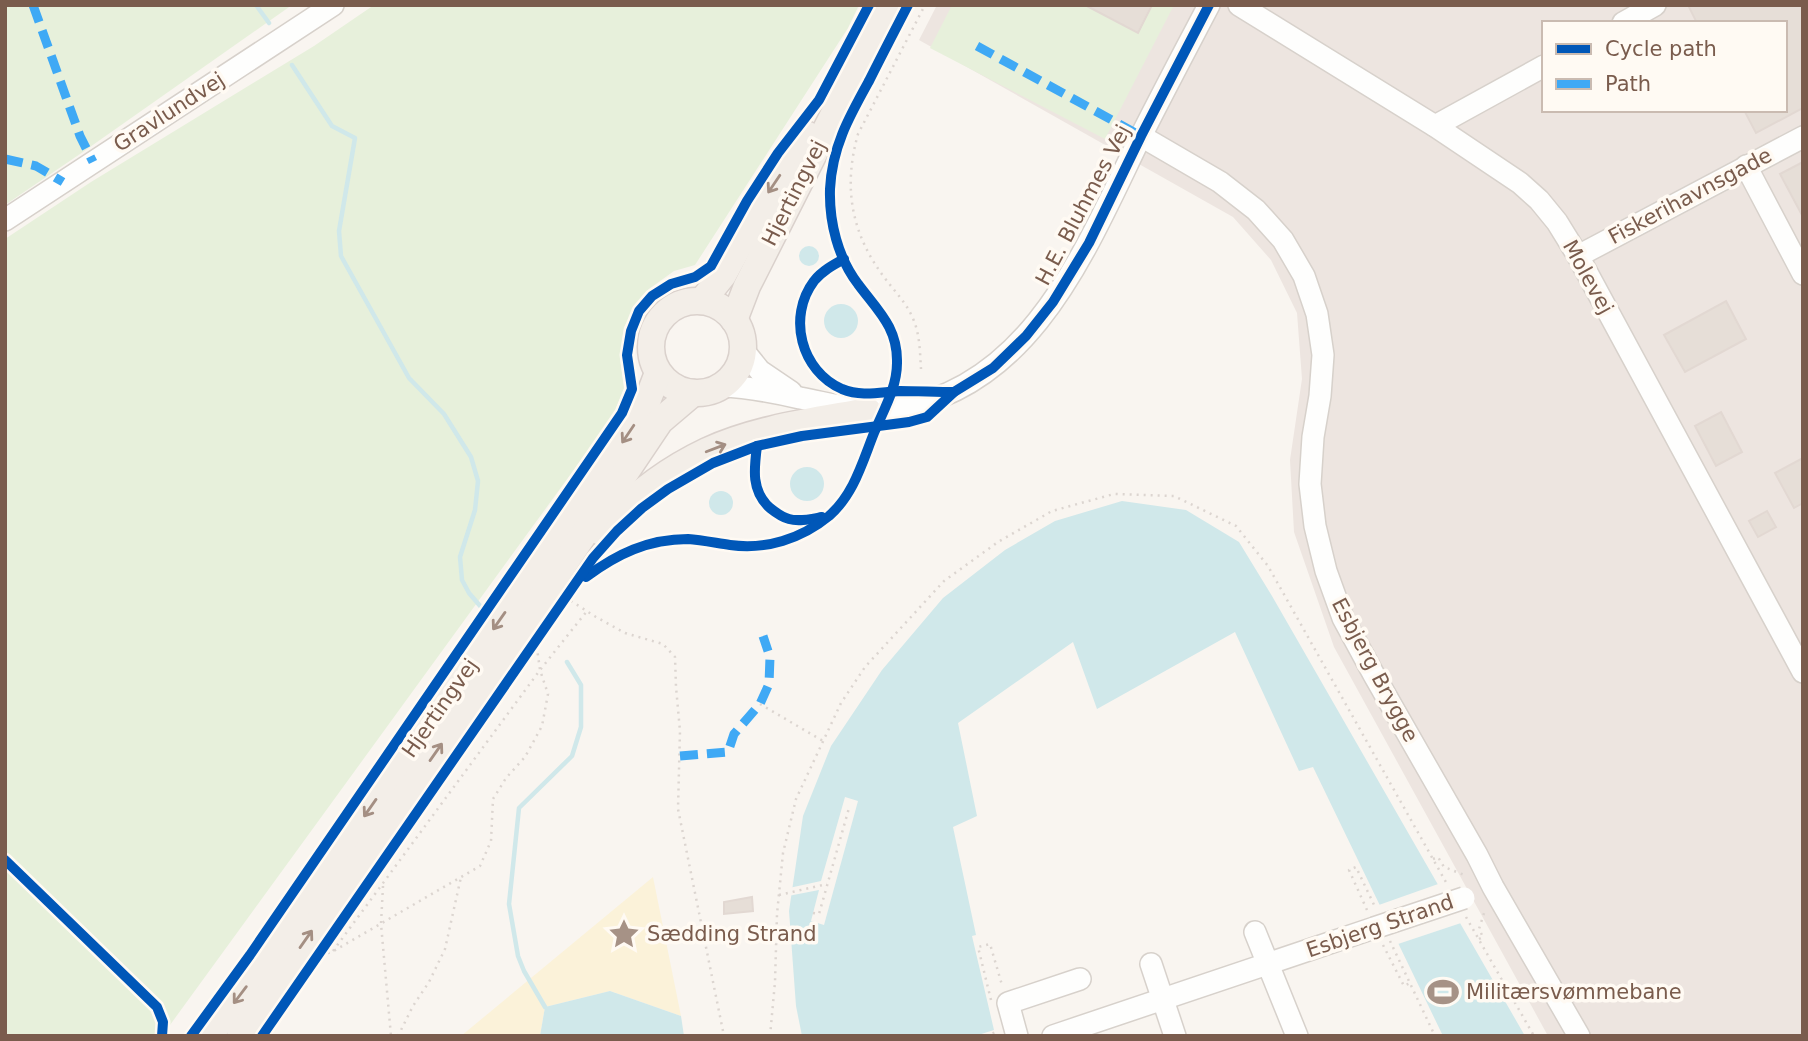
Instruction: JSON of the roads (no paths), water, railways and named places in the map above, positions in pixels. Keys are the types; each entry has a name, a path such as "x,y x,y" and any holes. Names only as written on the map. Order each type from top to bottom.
{"main road":[{"name":"Hjertingvej","path":"734,320 747,286 890,5"},
{"name":"Hjertingvej","path":"702,301 723,275 770,189 857,69"},
{"path":"702,301 726,310 734,320 741,334 743,350 733,377 722,386 708,392 693,393 680,390 658,373 650,344 658,323 673,307 702,301"},
{"name":"Hjertingvej","path":"209,1036 643,412 658,373"},
{"name":"Hjertingvej","path":"240,1036 496,665 660,421 693,393"},
{"path":"496,665 574,561 617,513 667,474 708,451 759,433 868,411"}],"street":[{"name":"Gravlundvej","path":"5,220 333,5"},
{"name":"H.E. Bluhmes Vej","path":"722,386 749,387 868,411 920,404 954,391 993,369 1026,336 1053,303 1089,243 1209,5"},
{"name":"Molevej","path":"1239,5 1435,126 1520,183 1539,200 1557,222 1578,256 1803,673"},
{"path":"1626,21 1654,5"},
{"path":"1435,126 1542,67"},
{"name":"Esbjerg Brygge","path":"1141,136 1220,182 1256,210 1283,240 1304,276 1317,314 1323,355 1310,485 1315,526 1326,571 1343,618 1579,1036"},
{"name":"Fiskerihavnsgade","path":"1578,256 1803,136"},
{"path":"1746,166 1803,274"},
{"name":"H.E. Bluhmes Vej","path":"743,350 760,371 781,387 802,398"},
{"name":"Esbjerg Strand","path":"1053,1036 1078,1032 1163,999 1380,926 1461,902 1493,887"},
{"path":"1255,932 1297,1036"},
{"path":"1151,964 1175,1036"},
{"path":"1007,1034 1000,1005 1080,979"}],"water":[{"path":"809,246 816,249 819,256 816,263 809,266 802,263 799,256 802,249"},
{"path":"841,304 853,309 858,321 853,333 841,338 829,333 824,321 829,309"},
{"path":"807,467 819,472 824,484 819,496 807,501 795,496 790,484 795,472"},
{"path":"721,491 729,495 733,503 729,511 721,515 713,511 709,503 713,495"},
{"path":"1122,501 1186,510 1239,542 1525,1036 1443,1036 1313,767 1299,771 1235,632 1097,709 1073,642 958,723 977,816 953,827 976,935 972,936 994,1030 975,1036 802,1036 796,1006 789,911 803,816 831,746 882,670 943,598 1005,550 1055,521"},
{"path":"610,991 681,1016 684,1036 540,1036 545,1007"}],"waterway":[{"path":"256,5 269,23"},
{"path":"292,65 332,126 355,138 339,231 341,256 409,378 444,414 471,457 478,481 475,510 460,557 462,580 481,607"},
{"path":"545,1007 518,956 509,904 519,808 572,756 581,727 581,685 567,662"}],"place":[{"name":"Sædding Strand","path":"624,934"},
{"name":"Militærsvømmebane","path":"1443,992"}]}
